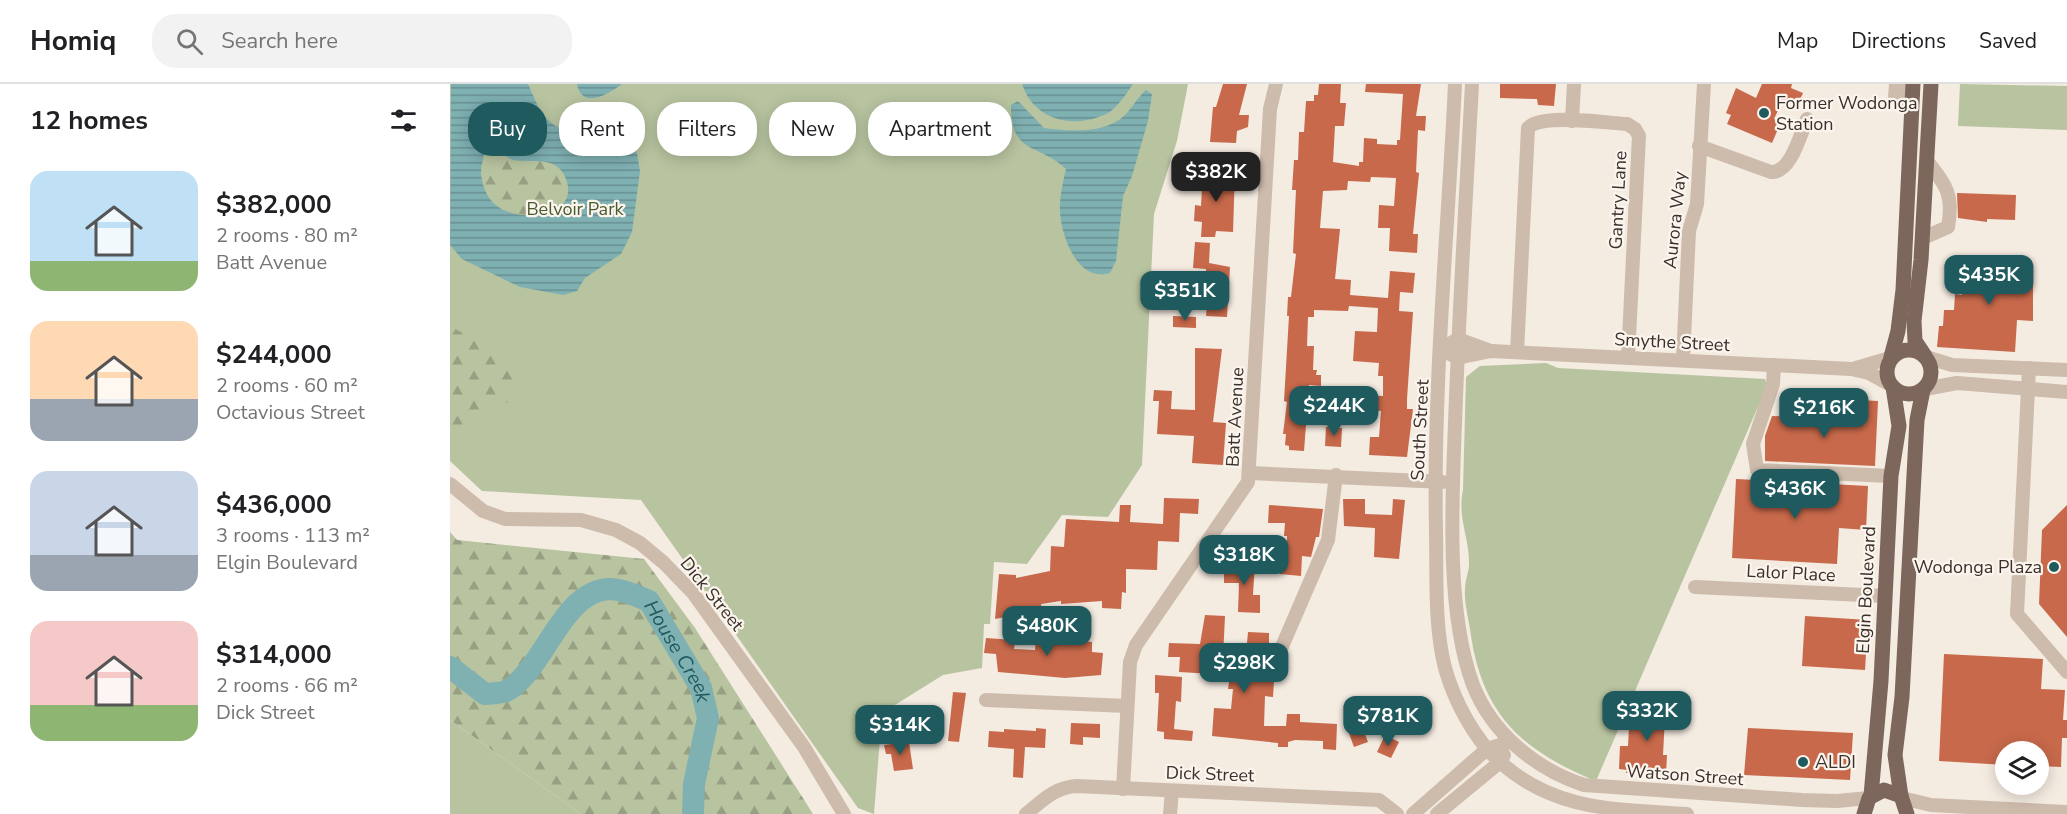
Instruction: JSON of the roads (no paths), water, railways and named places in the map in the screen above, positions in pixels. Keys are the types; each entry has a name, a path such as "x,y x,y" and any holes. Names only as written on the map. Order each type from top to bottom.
{"main road":[{"path":"1911,84 1903,290 1898,331 1886,369 1892,386 1906,394 1924,389"},
{"path":"1907,814 1902,797 1895,749 1903,686 1917,420 1924,389 1931,373 1925,357 1916,345 1914,332 1923,238 1931,84"},
{"path":"1891,357 1896,352 1909,350 1925,357"},
{"name":"Elgin Boulevard","path":"1864,814 1870,797 1875,767 1891,476 1899,426 1892,386"},
{"path":"1870,797 1884,790 1902,797"}],"street":[{"name":"Batt Avenue","path":"1123,789 1130,662 1136,645 1245,490 1250,473 1269,109 1276,84"},
{"name":"South Street","path":"1455,84 1434,482 1438,621 1445,668 1463,710 1487,749 1500,762"},
{"name":"South Street","path":"1472,84 1452,483 1457,600 1468,668 1484,706 1510,742"},
{"path":"1572,121 1574,84"},
{"name":"Aurora Way","path":"1683,360 1689,231 1696,204 1704,84"},
{"path":"1896,84 1895,98 1909,99 1911,84"},
{"path":"1699,146 1771,172 1779,172 1786,165 1807,119"},
{"name":"Gantry Lane","path":"1517,352 1528,128 1543,120 1572,121 1627,124 1635,129 1639,136 1628,358"},
{"path":"1923,238 1948,226 1951,204 1947,187 1927,161"},
{"path":"1441,348 1458,339"},
{"name":"Smythe Street","path":"1458,339 1491,351"},
{"path":"1441,348 1457,358"},
{"name":"Smythe Street","path":"1457,358 1491,351 1851,369 1869,373 1892,386"},
{"name":"Smythe Street","path":"1851,369 1869,366 1891,357"},
{"path":"1925,357 1952,366 2067,369"},
{"path":"1774,365 1773,384 1753,444 1756,470 1891,476"},
{"path":"2029,368 2017,614 2067,672"},
{"path":"1924,389 1957,384 2067,392"},
{"path":"1250,473 1336,475 1452,483"},
{"path":"1272,672 1328,540 1336,475"},
{"name":"Dick Street","path":"450,484 483,511 505,519 581,519 616,530 640,543 664,563 693,593 804,747 844,814"},
{"name":"Lalor Place","path":"1695,587 1885,596"},
{"path":"986,700 1127,705"},
{"path":"1413,814 1487,749 1510,742"},
{"path":"1437,814 1500,762 1510,742"},
{"name":"Watson Street","path":"1510,742 1558,775 1584,785 1603,788 1837,801 1870,797"},
{"path":"1500,762 1562,799 1598,808 1687,814"},
{"name":"Dick Street","path":"1026,814 1061,788 1379,800 1397,814"},
{"path":"1598,808 1603,788"},
{"path":"1170,814 1172,791"},
{"path":"1694,794 1695,814"},
{"path":"1902,797 1931,805 1993,812 2067,812"}],"water":[{"path":"451,84 528,84 537,102 468,102 468,156 484,156 481,172 484,186 489,197 505,211 527,215 553,214 566,200 567,182 556,166 548,162 521,161 507,157 547,156 547,119 559,128 559,156 638,156 640,171 632,232 621,254 585,278 577,291 563,295 520,287 462,259 450,245"},
{"path":"577,84 622,84 611,92 597,98 590,98 584,97"},
{"path":"1022,84 1133,84 1108,113 1082,121 1069,121 1057,119 1036,107"},
{"path":"1146,90 1152,94 1148,121 1132,176 1123,196 1116,261 1110,273 1090,272 1082,267 1070,250 1063,230 1060,202 1066,169 1021,140 1015,132 1012,121 1012,104 1018,101 1044,128 1086,130 1097,129 1117,121 1125,115"}],"waterway":[{"name":"House Creek","path":"450,667 485,694 500,693 521,680 566,616 578,603 593,593 614,589 649,601 701,688 708,718 694,784 693,814"}],"place":[{"name":"Former Wodonga Station","path":"1764,113"},
{"name":"Wodonga Plaza","path":"2054,567"},
{"name":"ALDI","path":"1803,762"}],"park label":[{"name":"Belvoir Park","path":"575,209"}]}
